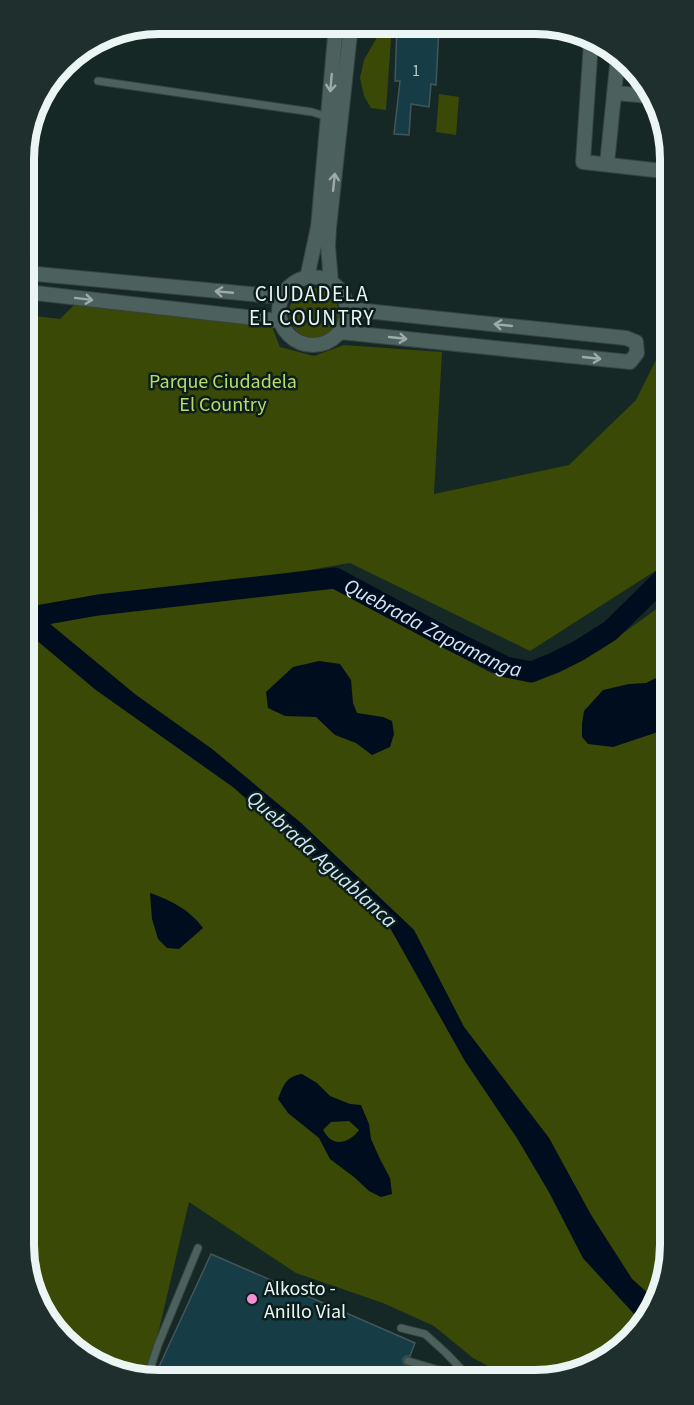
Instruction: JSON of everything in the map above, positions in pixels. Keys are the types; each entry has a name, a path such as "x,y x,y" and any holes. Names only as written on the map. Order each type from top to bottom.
{"street":[{"path":"331,282 328,246 333,138 328,117 335,34"},
{"path":"307,278 318,227 350,34"},
{"path":"591,47 583,162 660,171"},
{"path":"607,165 617,66"},
{"path":"614,93 641,95"},
{"path":"35,274 282,297"},
{"path":"307,278 331,282 342,294 347,309 344,325 340,332 327,342 319,345 303,344 289,335 281,321 279,313 282,297 292,284 307,278"},
{"path":"35,293 281,321"},
{"path":"340,332 630,362 637,353 636,342 626,338 347,309"}],"lane":[{"path":"98,81 312,112 328,117"},
{"path":"150,1369 198,1248"},
{"path":"401,1329 425,1334 461,1370"},
{"path":"408,1361 439,1370"}],"green space":[{"path":"379,34 391,34 386,110 371,108 364,96 360,78 364,60"},
{"path":"439,94 459,97 456,135 436,132"},
{"path":"309,288 319,288 332,295 339,308 339,318 332,331 319,338 309,338 300,334 293,327 289,318 289,308 293,299 300,292"},
{"name":"Parque Ciudadela El Country","path":"74,305 272,327 280,347 314,356 344,345 442,352 434,494 569,465 636,400 660,352 660,568 530,651 350,563 104,605 330,586 491,673 539,677 600,650 660,607 659,1254 649,1295 632,1279 591,1215 549,1138 464,1027 414,930 301,823 212,749 136,695 44,619 81,609 35,614 35,316 60,319"},
{"path":"35,638 96,690 233,787 384,917 465,1061 517,1138 549,1192 583,1258 637,1317 617,1339 604,1349 575,1364 551,1369 496,1370 473,1358 434,1326 383,1303 296,1273 189,1202 155,1347 145,1369 112,1361 83,1345 60,1322 47,1301 37,1270 34,1246"}],"water":[{"name":"Quebrada Aguablanca","path":"35,608 44,619 136,695 212,749 301,823 414,930 464,1027 549,1138 591,1215 632,1279 649,1295 637,1317 583,1258 549,1192 517,1138 465,1061 384,917 233,787 96,690 35,638"},
{"path":"319,661 340,664 351,680 353,703 357,713 383,717 392,721 394,734 390,747 372,755 356,743 335,735 316,717 285,716 268,708 266,692 293,667"},
{"path":"660,676 659,732 613,747 588,744 582,737 584,711 603,690 646,683"},
{"path":"150,893 180,906 203,928 179,949 167,948 158,939 152,919"},
{"path":"302,1074 317,1083 330,1096 350,1104 361,1105 369,1124 371,1139 390,1178 392,1194 381,1197 369,1191 330,1159 319,1138 288,1113 278,1099 286,1082","holes":["349,1121 359,1130 350,1139 341,1142 333,1141 323,1130 331,1122"]}],"building":[{"path":"397,34 439,34 436,85 431,84 429,107 411,104 409,135 394,134 400,81 395,81"},
{"name":"Alkosto - Anillo Vial","path":"211,1254 415,1343 410,1356 403,1359 404,1364 421,1370 160,1370 158,1369"}],"waterway":[{"name":"Quebrada Zapamanga","path":"35,616 98,605 335,578 506,667 531,672 578,651 610,631 660,582"}],"place":[{"name":"Alkosto - Anillo Vial","path":"252,1299"}],"district":[{"name":"CIUDADELA EL COUNTRY","path":"312,306"}]}
